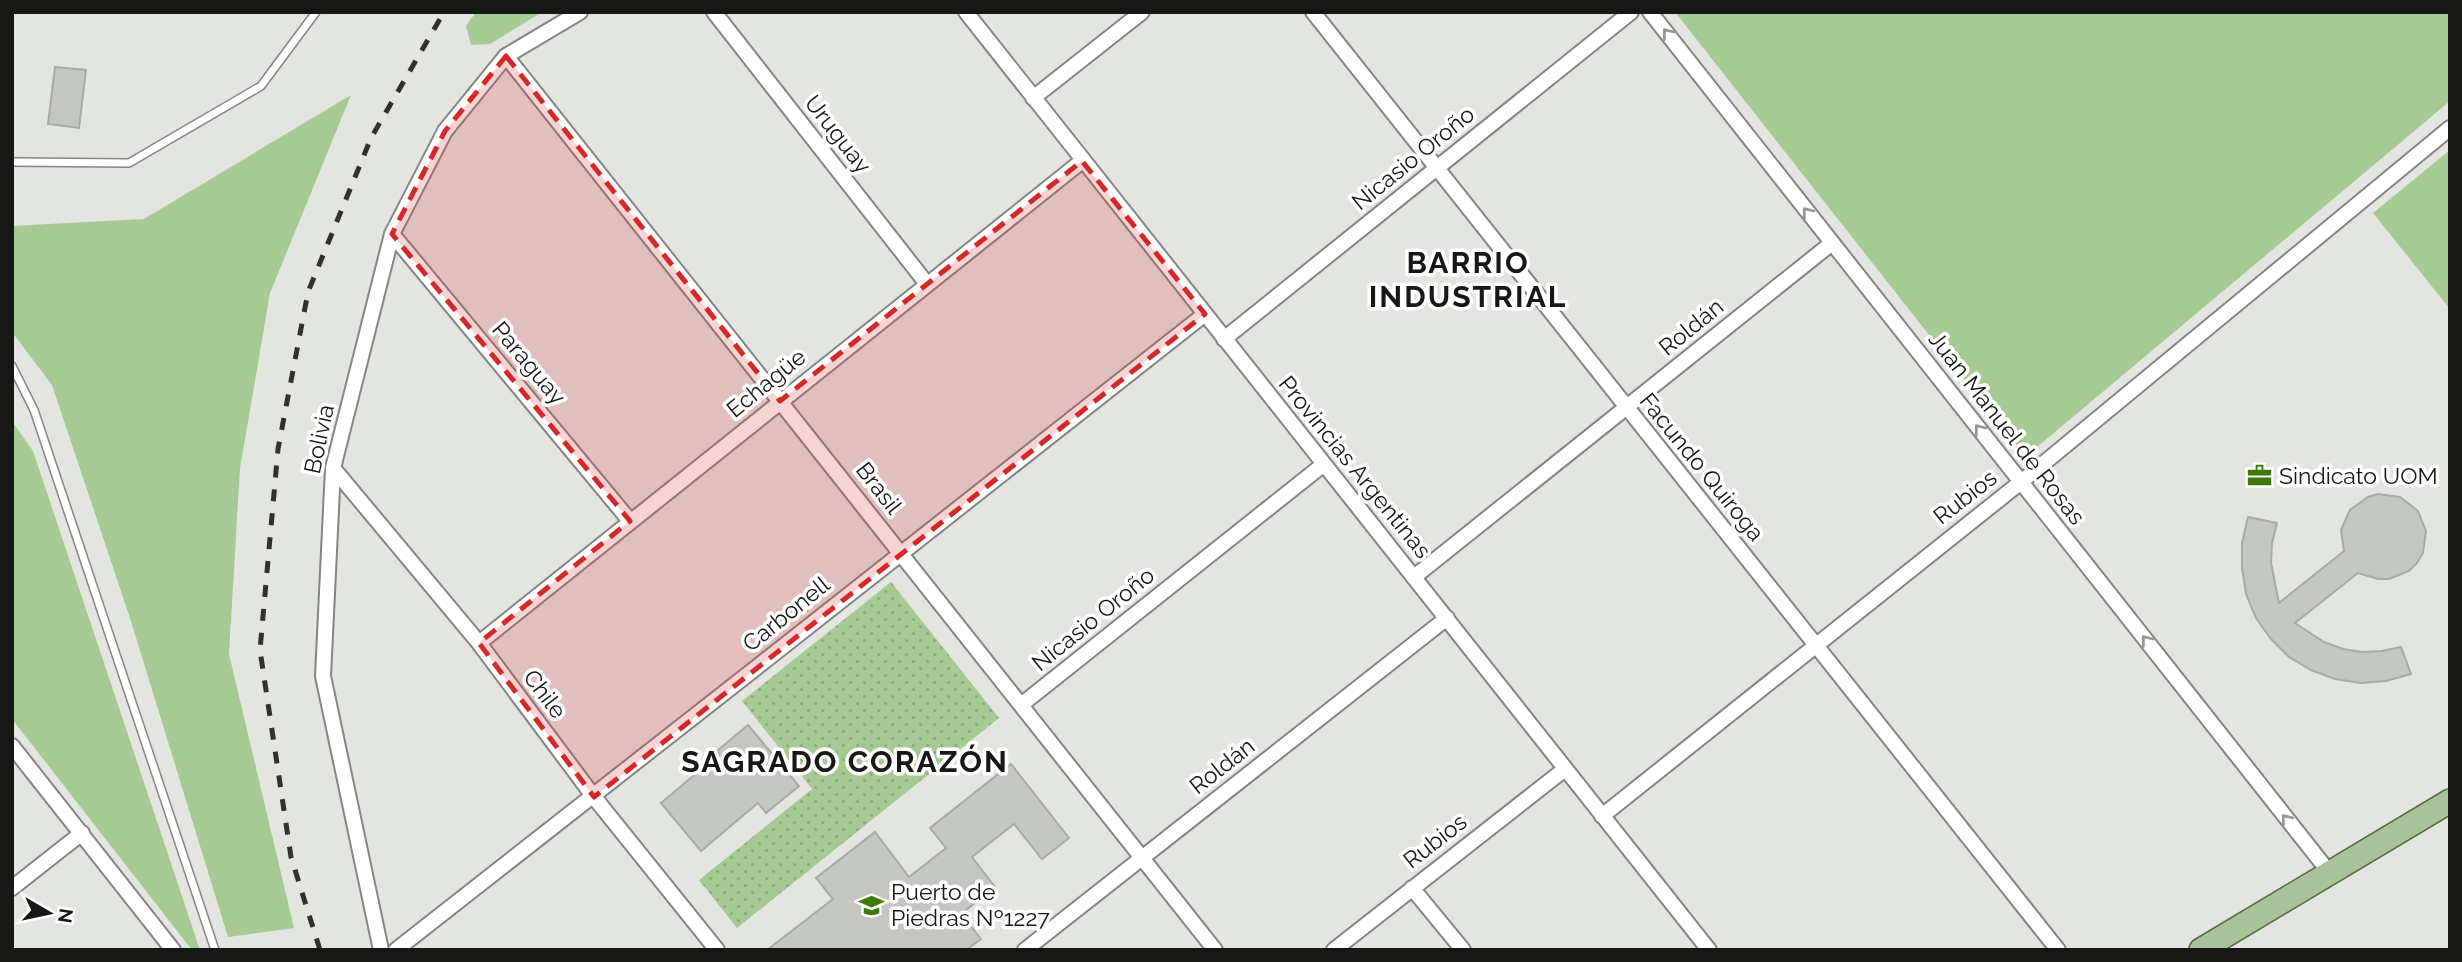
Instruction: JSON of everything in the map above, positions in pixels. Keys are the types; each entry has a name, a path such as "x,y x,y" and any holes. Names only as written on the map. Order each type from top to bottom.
{"main road":[{"path":"2201,950 2450,801"}],"street":[{"name":"Bolivia","path":"380,950 323,676 333,468 392,234 445,131 506,56 580,12"},
{"name":"Uruguay","path":"714,12 927,284"},
{"name":"Provincias Argentinas","path":"966,12 1709,950"},
{"path":"1033,98 1142,12"},
{"name":"Facundo Quiroga","path":"1313,12 2058,950"},
{"name":"Nicasio Oroño","path":"1224,339 1631,12"},
{"name":"Juan Manuel de Rosas","path":"1650,12 2329,872"},
{"name":"Brasil","path":"506,56 1215,950"},
{"name":"Rubios","path":"1602,816 2021,482 2450,128"},
{"name":"Echagüe","path":"479,643 1082,161"},
{"name":"Paraguay","path":"392,234 630,521"},
{"name":"Roldán","path":"1414,577 1832,243"},
{"name":"Carbonell","path":"396,950 1205,314"},
{"name":"Nicasio Oroño","path":"1021,705 1324,464"},
{"name":"Chile","path":"333,468 479,643 594,797 713,949"},
{"name":"Roldán","path":"1025,950 1447,618"},
{"path":"12,746 173,950"},
{"name":"Rubios","path":"1334,950 1565,769"},
{"path":"12,888 82,833"},
{"path":"1412,888 1463,950"}],"lane":[{"path":"12,162 129,163 261,86 316,12"},
{"path":"12,366 34,410 215,950"}],"highlighted area":[{"path":"506,56 780,401 1082,161 1205,314 594,797 479,643 630,521 392,234 445,131"}],"green space":[{"path":"476,12 542,12 490,44 471,45 466,26"},
{"path":"1675,12 2450,12 2450,101 2037,447 2018,448"},
{"path":"351,95 270,293 240,468 229,654 294,928 228,937 130,618 52,385 12,332 12,226 144,219"},
{"path":"2450,150 2450,309 2373,213"},
{"path":"12,421 33,451 200,950 192,950 12,719"},
{"path":"891,582 999,718 737,928 699,880 812,789 742,701"}],"building":[{"path":"55,67 86,70 79,128 48,124"},
{"path":"2378,494 2400,497 2418,511 2426,531 2423,553 2417,563 2409,571 2389,579 2358,573 2295,623 2324,642 2343,649 2362,652 2401,647 2411,674 2386,681 2361,683 2335,679 2311,670 2289,657 2271,639 2256,618 2246,594 2242,568 2242,543 2248,517 2277,523 2271,563 2279,603 2344,551 2341,530 2350,510 2368,497"},
{"path":"748,725 799,786 766,813 758,803 701,851 661,803 719,754 717,751"},
{"name":"Puerto de Piedras Nº1227","path":"1011,764 1069,838 1042,859 1014,824 972,857 995,887 961,914 981,939 966,950 767,950 833,899 816,878 875,832 909,877 946,848 930,828"}],"railway":[{"path":"320,950 291,857 260,650 278,449 308,292 371,138 444,12"}],"place":[{"name":"Sindicato UOM","path":"2259,476"},
{"name":"Puerto de Piedras Nº1227","path":"871,905"}],"district":[{"name":"BARRIO INDUSTRIAL","path":"1468,280"},
{"name":"SAGRADO CORAZÓN","path":"845,762"}]}
